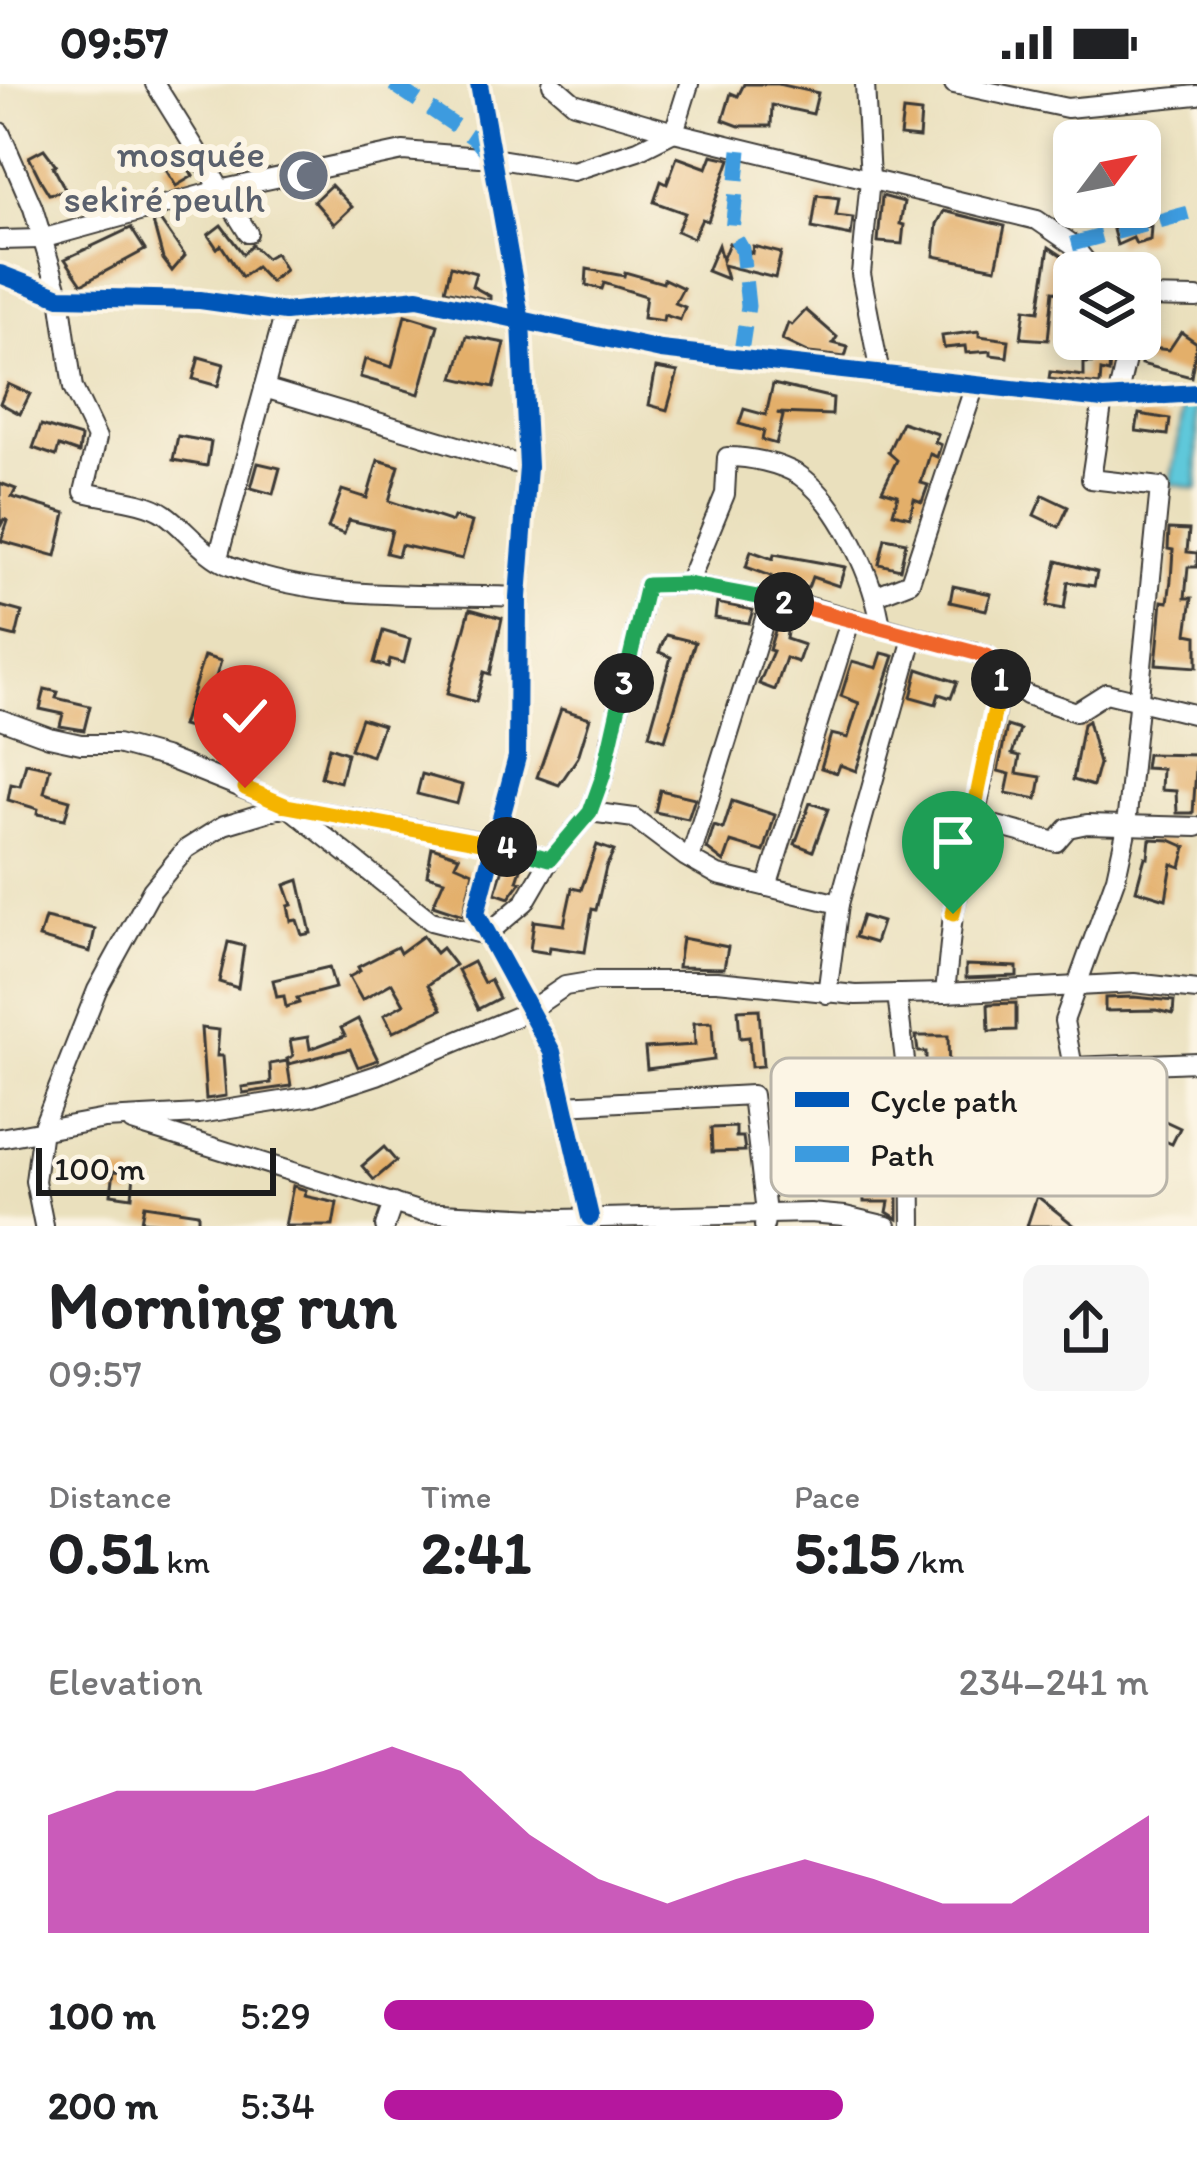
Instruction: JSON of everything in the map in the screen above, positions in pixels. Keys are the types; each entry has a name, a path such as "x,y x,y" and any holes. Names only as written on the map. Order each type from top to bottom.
{"street":[{"path":"154,84 248,233"},
{"path":"479,84 521,322 528,467 518,597 517,757 476,913 526,1012 552,1052 590,1217"},
{"path":"552,84 574,104 1037,220 1078,252"},
{"path":"0,240 41,238 219,190 403,151 573,171 638,150 674,132 689,84"},
{"path":"866,84 870,179 861,274 880,374"},
{"path":"954,84 1067,108 1197,95"},
{"path":"0,132 33,208 60,297 73,388 97,438 84,492 161,511 218,559 244,570 317,587 385,594 518,597"},
{"path":"0,274 60,297 200,300 285,312 418,298 661,350 1110,398 1197,393"},
{"path":"1161,297 1197,298"},
{"path":"218,559 285,312"},
{"path":"1071,1058 1064,1028 1116,878 1127,824 1160,487 1091,478 1110,398 1125,360"},
{"path":"877,595 910,582 975,385"},
{"path":"264,388 528,467"},
{"path":"688,584 724,494 728,457 745,457 804,478 827,503 877,595 881,628"},
{"path":"486,935 525,902 550,859 590,812 603,776 647,585 688,584 771,599 987,656 1027,695 1076,712 1106,693 1197,715"},
{"path":"690,859 771,599"},
{"path":"767,887 851,619"},
{"path":"827,994 838,904 914,638"},
{"path":"945,993 953,914 1002,675"},
{"path":"0,719 49,737 80,744 117,744 164,757 287,806 495,844 550,859"},
{"path":"287,806 431,921 486,935"},
{"path":"44,1226 35,1181 42,1129 97,990 168,867 186,849 224,825 287,806"},
{"path":"590,812 634,818 718,875 838,904"},
{"path":"975,820 1056,842 1073,826 1197,826"},
{"path":"0,1138 116,1117 200,1114 314,1096 377,1076 526,1012 565,986 613,980 717,981 827,994 1156,983 1197,990"},
{"path":"897,994 905,1058"},
{"path":"1167,1063 1197,1062"},
{"path":"564,1105 752,1095 765,1219"},
{"path":"116,1117 421,1212 470,1221 590,1217 667,1221 831,1214 887,1226"},
{"path":"912,1196 912,1226"},
{"path":"386,1226 392,1203"}],"water":[{"path":"1185,401 1197,401 1197,489 1170,484"}],"building":[{"path":"744,84 778,84 818,93 813,114 772,105 771,126 739,126 723,120 731,93 738,96"},
{"path":"903,111 921,113 919,138 900,136"},
{"path":"44,149 66,191 49,194 41,181 29,157"},
{"path":"180,155 193,176 176,186 163,165"},
{"path":"712,155 730,159 708,221 702,219 693,238 677,231 685,213 654,202 677,157 707,168"},
{"path":"331,185 352,207 334,224 314,201"},
{"path":"817,195 839,198 836,216 853,218 851,236 812,228"},
{"path":"882,196 904,202 902,244 878,242"},
{"path":"944,211 1005,226 996,268 934,256 937,224"},
{"path":"160,220 185,256 172,271 163,259 153,222"},
{"path":"221,225 243,254 252,245 266,258 275,253 285,270 270,282 256,267 242,277 221,245 217,248 208,235"},
{"path":"131,228 145,250 82,284 65,259"},
{"path":"1113,228 1151,228 1150,240 1136,244 1133,238 1117,245"},
{"path":"729,243 752,253 753,246 781,253 775,278 723,265 727,279 707,271 718,245 722,260"},
{"path":"1049,247 1056,252 1048,340 1021,338 1025,309 1039,311"},
{"path":"451,266 476,273 472,286 490,300 445,290"},
{"path":"587,269 624,276 625,272 663,283 664,279 683,288 675,303 685,307 680,320 664,315 663,321 643,318 646,296 604,283 602,289 586,285"},
{"path":"806,310 837,337 833,343 848,347 845,357 809,353 782,340 788,323 792,325"},
{"path":"405,315 438,325 419,394 360,377 365,359 392,367"},
{"path":"979,331 979,336 1009,340 1007,357 991,355 991,351 966,353 965,346 944,348 942,336"},
{"path":"1181,332 1197,343 1191,377 1141,364 1141,360 1161,360 1161,349 1169,350"},
{"path":"467,336 505,343 494,387 454,378"},
{"path":"199,357 224,364 218,386 193,379"},
{"path":"1109,362 1109,373 1101,371 1100,385 1049,379 1050,372 1084,376 1084,363"},
{"path":"656,368 678,372 667,410 649,405"},
{"path":"8,384 30,394 20,414 0,403"},
{"path":"773,384 833,398 832,415 777,413 783,416 776,444 762,440 764,431 739,424 744,409 766,415"},
{"path":"1139,414 1170,419 1168,435 1136,431"},
{"path":"902,422 938,434 935,442 941,445 937,457 930,454 921,483 928,485 922,502 914,499 910,517 893,513 898,495 882,490 897,460 888,452"},
{"path":"41,425 81,437 79,453 59,446 56,456 33,448"},
{"path":"178,436 211,442 207,466 173,460"},
{"path":"378,460 399,466 389,501 452,522 454,517 472,522 462,559 401,545 398,556 386,553 392,530 349,520 344,534 328,528 342,490 367,498"},
{"path":"258,463 280,468 273,494 251,488"},
{"path":"0,483 16,489 12,497 66,513 56,556 1,541 8,521 4,519 0,527"},
{"path":"1043,495 1068,507 1059,527 1034,515"},
{"path":"1169,529 1189,530 1187,552 1197,553 1197,567 1188,567 1185,598 1192,598 1187,634 1197,636 1197,667 1156,664 1162,601 1168,602 1171,580"},
{"path":"885,538 906,542 900,569 879,564"},
{"path":"751,551 773,559 774,554 845,567 839,586 812,577 808,588 770,583 771,576 746,567"},
{"path":"1057,561 1097,572 1094,586 1068,582 1064,609 1047,606"},
{"path":"953,586 991,594 986,610 950,602"},
{"path":"717,603 753,610 749,623 715,618"},
{"path":"0,606 22,612 16,637 0,633"},
{"path":"470,609 502,618 490,674 484,672 476,702 447,694"},
{"path":"777,624 788,626 786,639 804,645 798,662 786,658 775,690 759,684 773,651 769,650"},
{"path":"383,631 410,639 404,663 390,659 388,667 374,663"},
{"path":"666,635 695,642 665,740 649,735 671,657 659,652"},
{"path":"882,653 894,656 856,771 840,765 837,773 821,768 831,734 848,738 859,703 841,696 852,661 877,668"},
{"path":"204,656 221,661 215,680 242,689 227,739 182,726"},
{"path":"918,669 957,682 951,698 939,694 936,704 911,697"},
{"path":"45,689 58,692 56,698 90,706 84,730 60,726 63,714 40,709"},
{"path":"561,709 590,718 578,757 559,785 537,777"},
{"path":"361,718 383,725 372,756 350,749"},
{"path":"1088,721 1099,764 1093,786 1073,780 1083,724"},
{"path":"1007,726 1020,730 1012,754 1020,756 1017,773 1041,777 1037,799 1006,793 1010,774 998,771"},
{"path":"329,747 347,753 340,782 321,777"},
{"path":"1147,754 1197,755 1193,813 1177,813 1176,791 1161,790 1162,769 1145,768"},
{"path":"26,763 50,768 44,793 70,800 65,819 37,814 38,809 8,800 11,784 20,786"},
{"path":"422,774 462,785 457,804 417,794"},
{"path":"660,790 695,798 688,819 655,812"},
{"path":"732,801 775,815 764,852 731,842 724,862 707,849 714,826 723,829"},
{"path":"810,803 828,809 813,851 795,844"},
{"path":"1150,839 1186,847 1181,867 1172,864 1166,899 1136,890"},
{"path":"597,845 614,851 596,910 592,909 585,952 550,947 549,953 530,950 534,921 564,925 572,888 581,890"},
{"path":"432,847 459,856 455,864 473,872 463,915 433,905 444,880 427,875"},
{"path":"505,862 521,869 517,881 521,882 509,898 495,893"},
{"path":"299,880 311,933 302,935 297,920 291,921 288,906 292,905 285,885"},
{"path":"862,916 882,922 875,943 855,937"},
{"path":"45,918 95,929 90,952 39,938"},
{"path":"423,936 436,953 442,948 455,965 428,985 442,1009 393,1032 384,1015 404,1004 392,983 362,1000 349,977 360,971 358,967 397,947 400,953"},
{"path":"682,938 728,947 724,968 678,967"},
{"path":"228,942 244,946 238,988 219,982"},
{"path":"473,962 499,998 478,1009 458,970"},
{"path":"966,965 1017,967 1017,976 966,978"},
{"path":"329,967 335,988 297,998 299,1003 286,1007 284,996 277,997 273,980"},
{"path":"1105,998 1174,1001 1173,1014 1105,1011"},
{"path":"1016,1003 1016,1030 989,1031 988,1004"},
{"path":"759,1009 763,1066 751,1067 749,1037 740,1038 738,1010"},
{"path":"358,1019 378,1060 358,1067 350,1049 289,1064 287,1059 293,1056 290,1040 308,1037 310,1049 345,1036 341,1028"},
{"path":"712,1022 714,1060 647,1069 645,1048 695,1045 694,1023"},
{"path":"201,1028 219,1030 217,1056 223,1056 226,1096 206,1099"},
{"path":"916,1036 948,1036 949,1058 926,1058 926,1052 918,1052"},
{"path":"287,1061 291,1086 243,1093 242,1087 271,1083 270,1064"},
{"path":"1167,1122 1180,1128 1172,1144 1167,1142"},
{"path":"736,1127 745,1151 712,1152 711,1128"},
{"path":"384,1147 396,1161 374,1180 362,1166"},
{"path":"114,1171 134,1173 132,1197 111,1194"},
{"path":"293,1186 306,1190 304,1196 337,1203 333,1226 285,1226"},
{"path":"864,1196 898,1196 898,1219 887,1212 889,1202 864,1202"},
{"path":"1037,1196 1075,1226 1027,1226"},
{"path":"144,1205 198,1213 198,1226 141,1221"}],"marked path":[{"path":"393,84 475,139 489,155"},
{"path":"740,150 732,231 742,249 748,306 740,358"},
{"path":"1072,244 1197,211"}],"cycle path":[{"path":"479,84 521,322 528,467 518,597 517,757 476,913 552,1052 590,1217"},
{"path":"0,274 60,297 200,300 285,312 418,298 661,350 1103,399 1197,393"}],"place":[{"name":"mosquée sekiré peulh","path":"304,175"}],"route":[{"path":"245,788 287,806 495,844 550,859 590,812 603,776 647,585 701,586 845,616 994,660 1002,675 953,914"}]}
